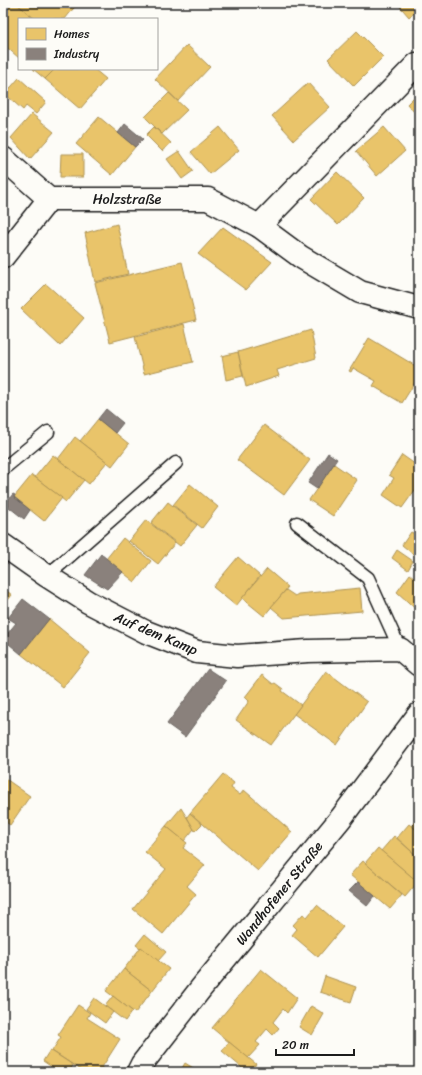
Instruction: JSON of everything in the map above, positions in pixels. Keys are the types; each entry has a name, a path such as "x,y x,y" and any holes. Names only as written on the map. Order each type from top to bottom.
{"street":[{"path":"259,226 417,64"},
{"path":"3,158 49,199 3,257"},
{"name":"Holzstraße","path":"49,199 208,199 259,226 301,257 360,292 419,308"},
{"name":"Auf dem Kamp","path":"3,545 47,576 88,602 146,632 197,652 237,656 308,651 400,649"},
{"path":"400,649 419,665"},
{"name":"Wandhofener Straße","path":"138,1072 142,1064 202,987 341,818 419,714"}],"lane":[{"path":"3,469 48,432"},
{"path":"47,576 176,463"},
{"path":"297,523 368,578 400,649"}],"building: Homes":[{"path":"10,3 16,3 34,18 18,18 18,57 3,44 3,11"},
{"path":"16,3 77,3 66,18 34,18"},
{"path":"397,3 419,3 419,8 409,17"},
{"path":"357,31 383,57 354,86 328,59"},
{"path":"187,45 210,67 178,101 155,79"},
{"path":"34,70 54,70 45,79"},
{"path":"54,70 95,70 106,79 80,109 45,79"},
{"path":"19,78 46,102 36,114 26,106 23,110 5,94"},
{"path":"308,83 330,107 294,140 272,116"},
{"path":"419,92 419,120 414,116 416,114 407,104"},
{"path":"169,93 187,110 162,134 145,117"},
{"path":"32,114 54,132 30,159 11,138"},
{"path":"99,117 135,147 112,175 76,144"},
{"path":"154,127 171,143 162,151 146,135"},
{"path":"220,127 239,150 210,174 191,152"},
{"path":"384,127 405,151 377,176 356,151"},
{"path":"179,151 193,171 182,179 167,159"},
{"path":"61,154 83,154 83,177 60,177"},
{"path":"337,172 364,198 338,225 311,199"},
{"path":"117,224 128,274 95,282 85,233"},
{"path":"223,227 272,262 246,290 198,254"},
{"path":"182,262 196,320 110,342 95,283"},
{"path":"46,284 84,318 60,346 21,309"},
{"path":"184,324 193,362 144,374 135,337"},
{"path":"311,330 316,358 277,370 279,376 246,387 238,352"},
{"path":"369,338 419,368 419,376 402,403 373,386 376,381 353,368 351,372 349,371"},
{"path":"238,352 243,376 226,380 222,356"},
{"path":"98,419 129,444 112,466 80,441"},
{"path":"264,425 310,460 284,495 237,460"},
{"path":"75,437 107,462 89,484 58,459"},
{"path":"53,455 84,480 66,502 35,477"},
{"path":"402,455 419,467 419,492 415,490 402,508 383,495 394,478 389,475"},
{"path":"334,464 357,480 333,516 309,500"},
{"path":"32,475 62,498 44,521 14,497"},
{"path":"190,484 218,507 202,528 173,505"},
{"path":"168,502 197,525 180,546 151,523"},
{"path":"146,520 175,543 158,564 129,541"},
{"path":"411,532 419,536 419,559 402,545"},
{"path":"123,538 151,561 135,582 106,559"},
{"path":"397,550 413,561 408,570 392,558"},
{"path":"238,557 260,576 236,606 213,587"},
{"path":"267,569 288,587 264,616 242,598"},
{"path":"410,574 419,581 419,612 397,592"},
{"path":"3,588 12,595 3,606"},
{"path":"360,588 362,611 284,618 271,607 286,590 295,596 298,594"},
{"path":"49,619 90,653 63,687 21,654"},
{"path":"326,671 367,702 337,745 294,714"},
{"path":"262,675 273,684 275,683 283,689 282,691 301,705 271,745 236,720 249,701 245,697"},
{"path":"223,774 234,783 231,788 240,795 244,790 292,832 258,871 190,813"},
{"path":"3,777 30,796 10,825 3,820"},
{"path":"181,808 194,829 184,841 166,826"},
{"path":"190,813 202,824 195,831 187,817"},
{"path":"419,818 419,832 412,826"},
{"path":"409,824 419,832 419,858 397,838"},
{"path":"166,826 187,843 183,848 205,865 187,886 196,894 163,934 133,909 166,869 145,852"},
{"path":"394,836 419,858 419,883 381,851"},
{"path":"378,848 418,882 405,897 365,863"},
{"path":"363,861 402,895 390,909 350,875"},
{"path":"317,905 343,927 318,957 292,935 297,929 293,925 303,914 307,917"},
{"path":"145,934 166,952 158,961 136,945"},
{"path":"141,947 169,969 152,991 124,969"},
{"path":"124,969 152,991 135,1013 106,991"},
{"path":"261,969 297,998 287,1013 283,1009 273,1022 279,1028 273,1035 267,1029 256,1042 260,1045 248,1058 212,1028"},
{"path":"325,976 356,987 351,1002 320,992"},
{"path":"113,996 132,1011 125,1021 105,1006"},
{"path":"94,998 113,1012 105,1023 86,1009"},
{"path":"78,1005 90,1013 87,1018 120,1039 99,1072 84,1072 52,1051 61,1037 58,1035"},
{"path":"311,1006 324,1014 312,1035 299,1027"},
{"path":"229,1042 256,1064 250,1072 247,1072 222,1051"},
{"path":"50,1050 73,1065 69,1072 59,1072 43,1061"},
{"path":"185,1063 200,1072 180,1072"}],"building: Industry":[{"path":"125,124 143,139 135,147 118,133"},
{"path":"106,409 123,423 115,433 98,419"},
{"path":"328,453 337,459 317,489 308,483"},
{"path":"13,494 15,495 14,497 30,510 24,519 5,504"},
{"path":"101,554 123,572 107,589 85,575"},
{"path":"23,599 49,619 21,654 3,639 16,623 8,618"},
{"path":"208,669 226,681 185,737 167,724"},
{"path":"358,882 375,896 367,906 349,891"}]}
